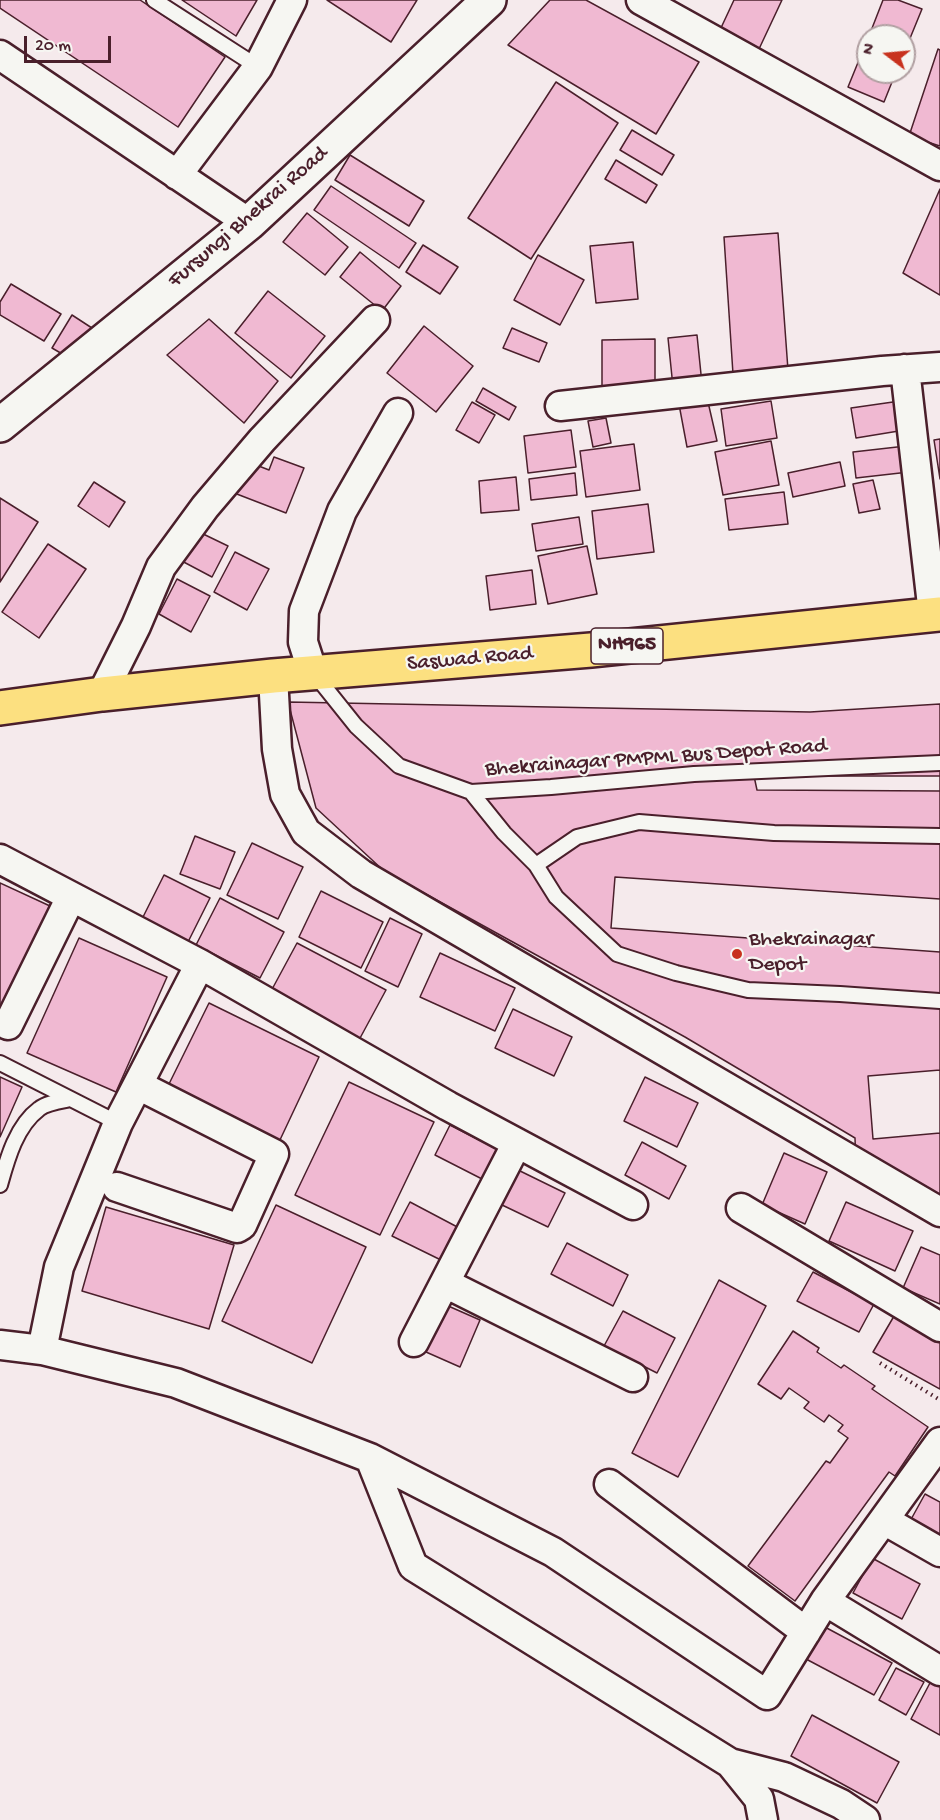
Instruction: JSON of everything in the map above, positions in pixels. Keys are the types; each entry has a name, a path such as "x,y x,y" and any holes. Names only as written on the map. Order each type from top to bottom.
{"highway":[{"name":"Saswad Road","path":"0,708 102,694 273,676 591,650 936,614"}],"street":[{"path":"177,175 258,67 292,0"},
{"name":"Fursungi Bhekrai Road","path":"0,425 249,223 489,0"},
{"path":"641,0 940,166"},
{"path":"0,55 249,223"},
{"path":"102,694 136,626 161,567 199,515 262,440 375,320"},
{"path":"560,406 940,367"},
{"path":"905,369 936,614"},
{"path":"313,672 303,642 304,611 342,511 398,413"},
{"path":"273,676 277,749 285,794 306,832 361,874 940,1212"},
{"path":"0,859 200,964 448,1106 633,1205"},
{"path":"8,1024 71,897"},
{"path":"42,1350 58,1267 118,1123 200,964"},
{"path":"117,1186 237,1228 242,1225 274,1154 138,1084"},
{"path":"414,1342 518,1143"},
{"path":"741,1208 940,1327"},
{"path":"445,1283 633,1377"},
{"path":"0,1345 42,1350 176,1383 370,1458 553,1552 767,1695 825,1601 940,1442"},
{"path":"370,1458 413,1566 730,1763 784,1778 841,1804 865,1820"},
{"path":"609,1484 806,1632"},
{"path":"884,1520 940,1552"},
{"path":"825,1601 940,1671"},
{"path":"730,1763 759,1799 763,1820"}],"lane":[{"path":"154,0 258,67"},
{"name":"Bhekrainagar PMPML Bus Depot Road","path":"313,672 356,726 399,766 471,792 694,774 940,764"},
{"path":"471,792 504,833 536,865 556,897 617,954 676,973 748,990 940,1001"},
{"path":"536,865 577,837 639,822 774,833 940,836"},
{"path":"0,1063 118,1123"},
{"path":"0,1185 21,1128 40,1107 71,1099"}],"path":[{"path":"880,1363 940,1400"}],"building":[{"path":"0,0 140,0 225,57 178,127 0,8"},
{"path":"182,0 257,0 236,36"},
{"path":"327,0 417,0 391,42"},
{"path":"550,0 586,0 699,62 656,134 508,45"},
{"path":"734,0 782,0 759,49 720,30"},
{"path":"883,0 898,0 922,9 916,24 874,24"},
{"path":"938,49 940,50 940,146 909,136"},
{"path":"856,67 856,84 891,84 884,102 848,87"},
{"path":"556,82 618,123 531,259 468,218"},
{"path":"632,130 674,155 662,175 620,150"},
{"path":"350,155 424,201 409,226 335,180"},
{"path":"616,160 657,185 646,203 605,179"},
{"path":"331,186 416,243 399,268 314,210"},
{"path":"940,189 940,295 903,273"},
{"path":"307,213 348,247 325,275 283,242"},
{"path":"778,233 788,370 733,374 724,237"},
{"path":"633,242 638,299 596,303 590,246"},
{"path":"423,245 458,267 440,294 406,272"},
{"path":"360,252 401,286 382,311 340,277"},
{"path":"538,255 584,280 560,325 514,300"},
{"path":"11,284 61,314 44,341 0,315 0,302"},
{"path":"268,291 325,336 291,378 235,333"},
{"path":"72,315 95,330 76,362 52,348"},
{"path":"209,319 278,381 244,423 167,355"},
{"path":"424,326 473,366 436,412 387,373"},
{"path":"512,328 547,343 539,362 503,348"},
{"path":"697,335 702,384 673,387 668,338"},
{"path":"655,339 655,392 602,392 602,340"},
{"path":"483,388 516,407 509,420 476,401"},
{"path":"678,399 708,402 717,441 687,447"},
{"path":"907,400 911,429 856,438 851,408"},
{"path":"771,401 777,438 726,446 721,409"},
{"path":"472,402 495,415 479,443 456,430"},
{"path":"606,418 611,443 593,447 588,421"},
{"path":"571,430 576,467 528,473 524,436"},
{"path":"940,439 940,479 934,440"},
{"path":"771,441 779,485 723,495 715,452"},
{"path":"634,444 640,490 586,497 580,451"},
{"path":"906,446 909,472 856,478 853,452"},
{"path":"274,457 304,468 286,513 229,491 251,463 269,470"},
{"path":"840,462 845,486 793,497 788,473"},
{"path":"575,473 577,495 531,500 529,479"},
{"path":"516,477 519,510 481,513 479,481"},
{"path":"873,480 880,509 859,513 853,484"},
{"path":"94,482 125,502 109,527 78,506"},
{"path":"784,492 788,524 729,530 725,499"},
{"path":"0,498 38,522 0,582"},
{"path":"648,504 654,552 597,559 592,511"},
{"path":"579,517 583,544 536,551 532,524"},
{"path":"197,531 228,546 212,577 178,559"},
{"path":"48,544 86,569 39,638 2,612"},
{"path":"587,546 597,594 548,604 538,556"},
{"path":"235,552 269,569 247,610 214,592"},
{"path":"532,570 536,604 490,610 486,576"},
{"path":"177,579 210,596 191,632 159,614"},
{"name":"Bhekrainagar Depot","path":"288,702 810,712 940,704 940,1224 856,1168 855,1138 685,1037 384,871 316,808"},
{"path":"754,776 940,776 940,791 757,790"},
{"path":"195,836 235,852 220,889 180,874"},
{"path":"252,843 303,867 278,919 227,895"},
{"path":"164,875 210,898 188,942 142,919"},
{"path":"615,877 940,899 940,952 611,928"},
{"path":"0,883 50,906 0,1017"},
{"path":"321,891 383,922 361,968 299,937"},
{"path":"220,898 284,932 260,978 196,945"},
{"path":"390,918 422,934 398,987 365,971"},
{"path":"79,938 167,977 116,1092 27,1053"},
{"path":"297,943 386,990 359,1040 270,993"},
{"path":"440,953 515,988 495,1031 420,997"},
{"path":"209,1003 319,1057 279,1142 167,1088"},
{"path":"513,1009 572,1037 554,1076 495,1048"},
{"path":"940,1070 940,1133 873,1139 868,1076"},
{"path":"0,1077 22,1087 0,1137"},
{"path":"645,1077 698,1103 677,1147 624,1121"},
{"path":"349,1082 434,1122 380,1235 295,1195"},
{"path":"450,1125 499,1150 484,1180 435,1155"},
{"path":"642,1142 686,1166 669,1199 625,1175"},
{"path":"784,1153 827,1172 805,1224 762,1205"},
{"path":"516,1169 565,1193 548,1227 500,1204"},
{"path":"410,1202 463,1230 445,1262 392,1236"},
{"path":"846,1202 913,1231 895,1271 829,1241"},
{"path":"276,1205 366,1247 312,1363 222,1321"},
{"path":"106,1207 234,1245 209,1329 82,1291"},
{"path":"567,1243 628,1275 613,1306 551,1274"},
{"path":"921,1247 940,1255 940,1304 903,1288"},
{"path":"813,1272 874,1304 859,1332 797,1301"},
{"path":"719,1280 766,1306 678,1477 632,1453"},
{"path":"446,1305 480,1320 460,1367 426,1352"},
{"path":"623,1311 675,1338 657,1373 604,1346"},
{"path":"897,1311 940,1337 940,1389 873,1352"},
{"path":"793,1331 819,1348 817,1352 841,1368 844,1365 875,1386 872,1389 928,1427 895,1476 889,1472 795,1601 748,1566 826,1461 830,1463 848,1438 838,1431 843,1425 829,1415 824,1422 804,1408 809,1402 789,1388 781,1399 758,1384"},
{"path":"925,1494 940,1502 940,1541 909,1523"},
{"path":"872,1558 920,1584 902,1619 853,1593"},
{"path":"823,1626 892,1663 874,1695 806,1659"},
{"path":"896,1668 924,1682 906,1715 879,1700"},
{"path":"931,1681 940,1686 940,1735 911,1719"},
{"path":"812,1715 899,1762 877,1803 791,1756"}],"place":[{"name":"Bhekrainagar Depot","path":"737,954"}]}
